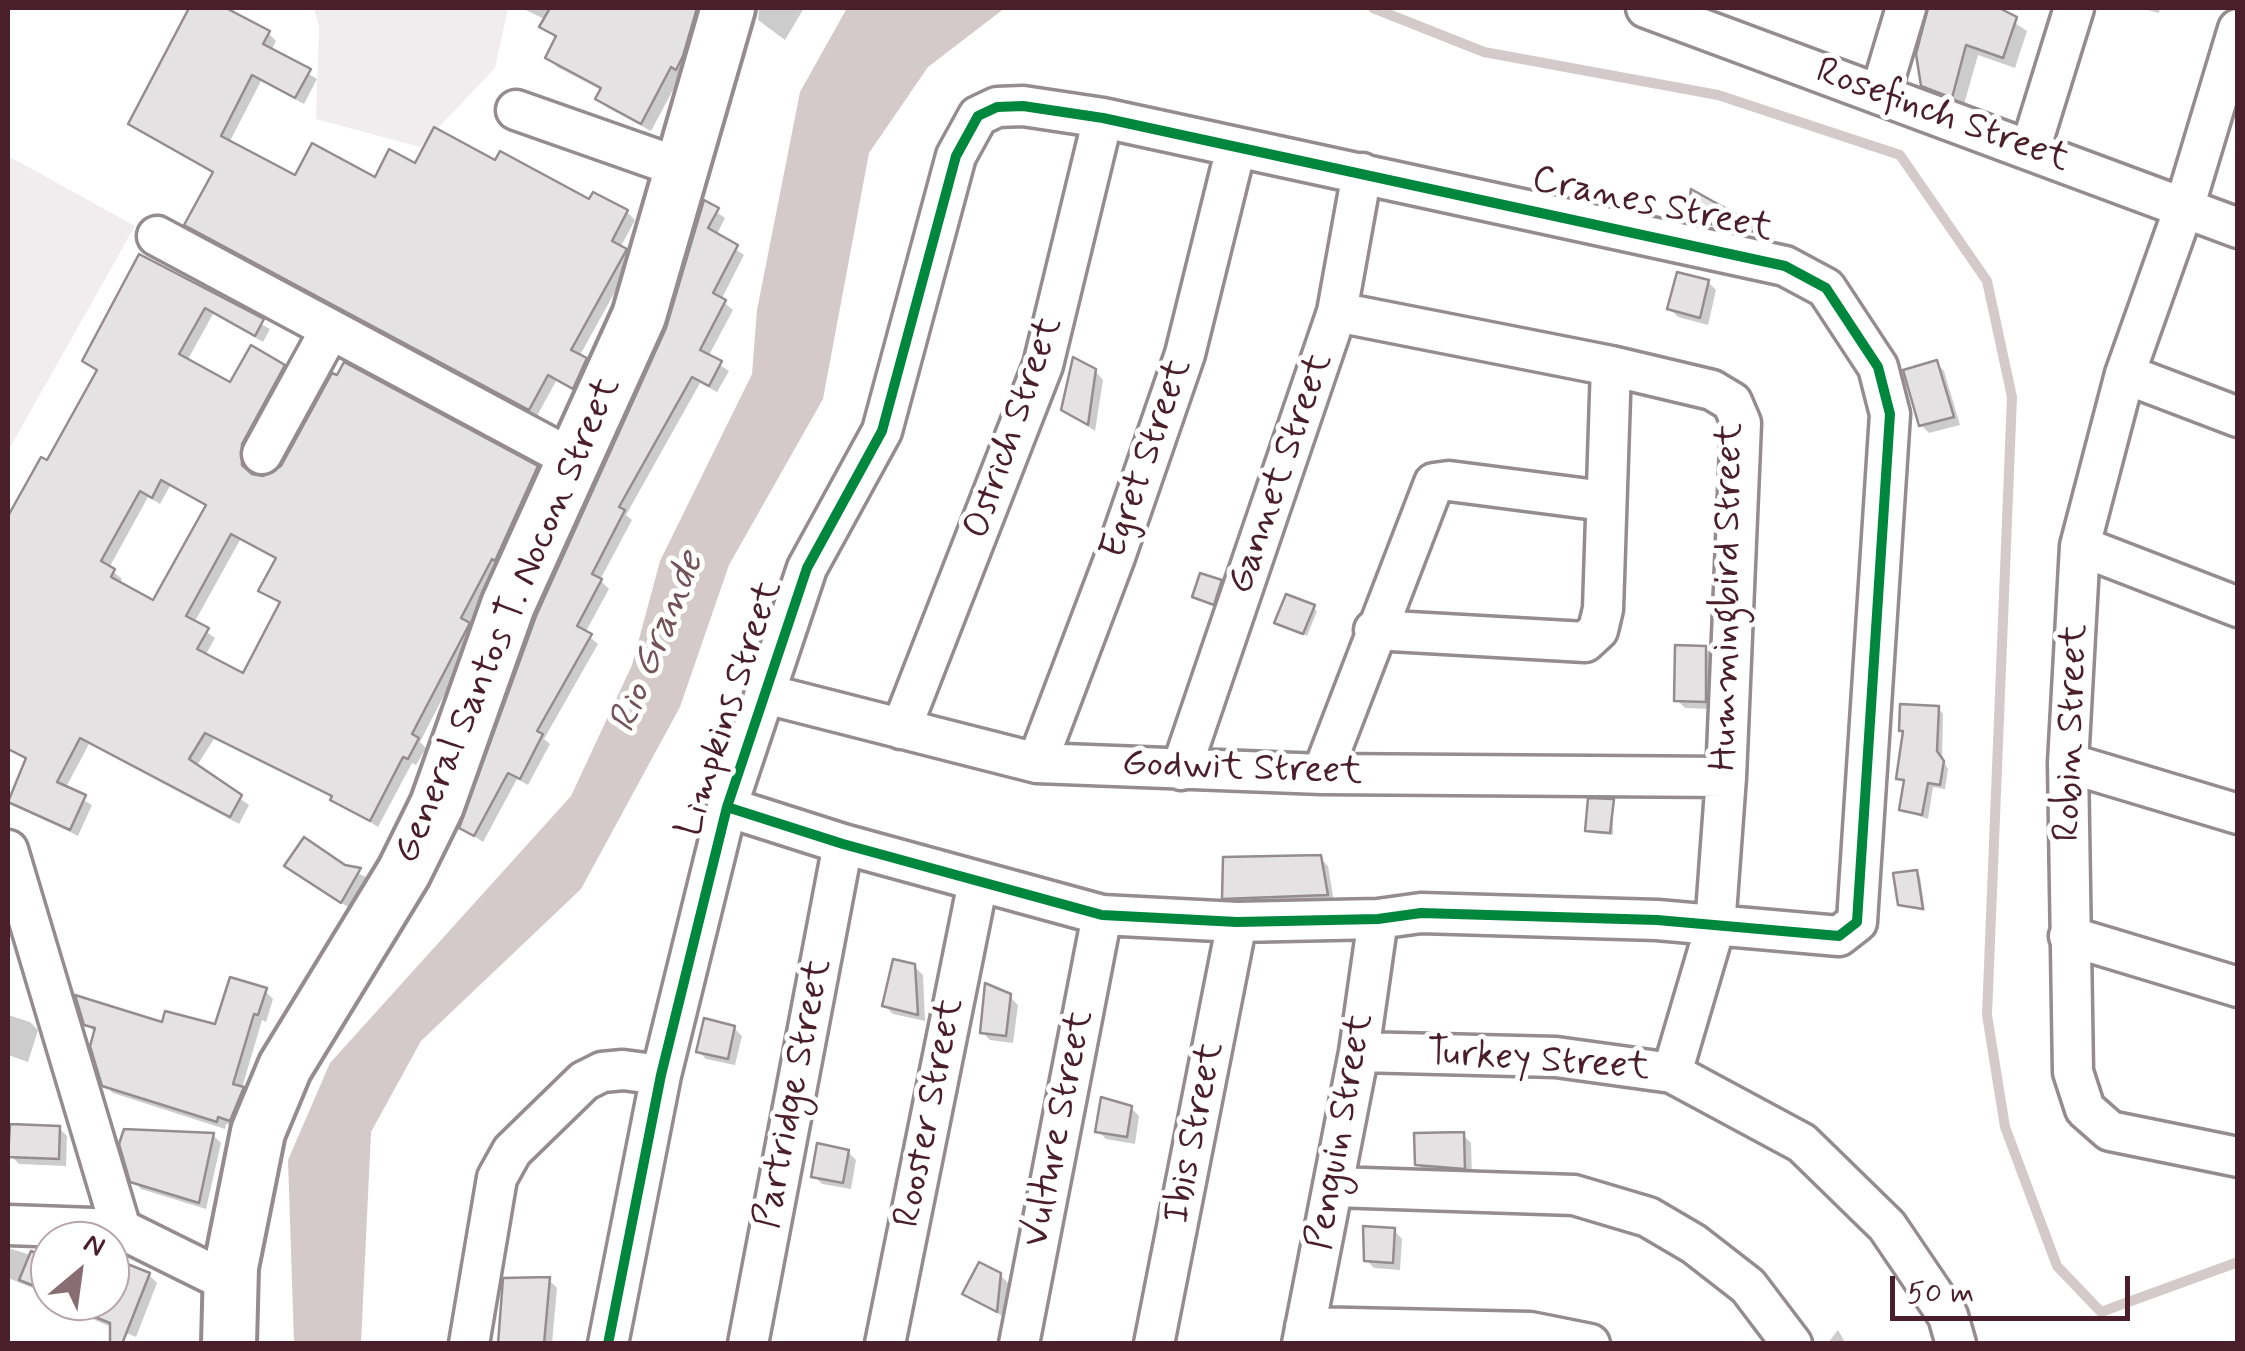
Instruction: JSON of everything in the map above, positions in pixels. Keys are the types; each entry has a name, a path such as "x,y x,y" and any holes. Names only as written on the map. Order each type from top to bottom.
{"main road":[{"name":"General Santos T. Nocon Street","path":"229,1344 230,1283 264,1116 285,1067 404,872 437,805 501,623 639,316 728,8"}],"street":[{"name":"Rosefinch Street","path":"1646,8 1741,24 1880,95 2238,228"},
{"path":"1880,95 1906,8"},
{"path":"2030,150 2074,8"},
{"name":"Robin Street","path":"2238,29 2184,208 2125,374 2080,546 2068,763 2073,1072 2085,1108 2110,1131 2238,1157"},
{"name":"Cranes Street","path":"978,116 997,106 1022,106 1103,118 1784,266 1826,288 1878,367 1890,414 1857,922 1839,936 1715,928"},
{"path":"516,110 681,168"},
{"name":"Limpkins Street","path":"608,1344 662,1074 727,806 807,568 882,431 956,156 978,116"},
{"name":"Ostrich Street","path":"901,729 1043,365 1103,118"},
{"name":"Egret Street","path":"1037,763 1115,558 1185,354 1236,148"},
{"name":"Gannet Street","path":"1181,770 1337,312 1362,173"},
{"path":"157,236 574,460"},
{"name":"Hummingbird Street","path":"1337,312 1611,366 1712,390 1732,402 1740,423 1726,777 1715,928 1672,1072"},
{"path":"262,454 330,330"},
{"path":"1374,630 1585,642 1598,630 1604,609 1604,501 1611,366"},
{"path":"2125,374 2238,417"},
{"path":"1322,774 1374,630 1434,484 1449,481 1604,501"},
{"path":"2080,546 2238,606"},
{"name":"Godwit Street","path":"766,694 1037,763 1322,774 1726,777"},
{"path":"2068,763 2238,814"},
{"path":"727,806 842,844 1102,914 1237,922 1378,919 1422,913 1657,920 1715,928"},
{"name":"Partridge Street","path":"748,1344 842,844"},
{"path":"8,850 18,920 118,1221"},
{"name":"Rooster Street","path":"884,1344 978,882"},
{"name":"Vulture Street","path":"1019,1344 1102,914"},
{"name":"Penguin Street","path":"1304,1336 1359,1052 1378,919"},
{"name":"Ibis Street","path":"1154,1344 1237,922"},
{"path":"2069,936 2238,987"},
{"name":"Turkey Street","path":"1359,1052 1556,1057 1672,1072 1802,1142 1887,1226 1948,1316 1956,1344"},
{"path":"469,1344 504,1162 584,1081 602,1072 623,1070 662,1074"},
{"path":"1334,1186 1574,1195 1648,1218 1694,1244 1748,1286 1792,1344"},
{"path":"130,1233 230,1283"},
{"path":"1304,1336 1530,1332 1590,1344"}],"shaded area":[{"path":"314,8 508,8 495,68 420,147 316,119 319,28"},
{"path":"8,156 135,226 8,451"}],"water":[{"name":"Rio Grande","path":"847,8 1005,8 928,67 869,153 823,399 729,565 680,707 581,889 421,1041 371,1132 361,1343 294,1343 288,1160 330,1063 571,796 632,665 660,561 752,374 757,310 800,92"}],"building":[{"path":"189,8 226,8 270,31 263,44 311,69 295,98 252,75 221,136 295,175 312,143 375,177 389,149 415,163 434,127 495,160 500,151 589,199 593,192 628,210 612,241 627,249 571,350 587,358 573,389 548,375 529,410 184,225 213,172 128,124"},
{"path":"550,8 697,8 683,56 676,70 671,67 641,124 595,99 601,88 545,58 556,36 539,27"},
{"path":"1928,8 1999,8 2017,17 2003,58 1966,45 1952,98 1921,86 1916,54"},
{"path":"1691,189 1764,230 1763,233 1687,220"},
{"path":"704,200 719,208 708,228 738,245 713,293 726,300 700,350 722,361 709,386 692,377 619,507 625,510 592,574 602,579 577,626 592,634 537,731 543,734 520,779 508,773 474,836 459,828 536,616 666,328"},
{"path":"139,254 264,319 255,336 205,308 179,354 230,382 251,345 285,365 242,444 242,465 252,474 263,476 281,466 332,373 337,375 344,362 538,466 495,561 492,559 461,618 470,623 412,734 419,738 408,759 403,757 370,821 330,800 332,796 205,733 189,759 242,795 230,817 80,738 57,782 86,795 70,830 8,802 26,758 8,749 8,516 41,457 47,460 97,370 82,361","holes":["161,480 206,505 153,600 111,577 115,569 101,561 140,491 152,498","231,534 276,558 258,591 280,602 243,673 197,649 209,628 186,616"]},
{"path":"1677,272 1709,280 1700,318 1667,309"},
{"path":"1073,357 1096,369 1088,425 1061,410"},
{"path":"1937,360 1954,417 1919,426 1903,370"},
{"path":"1200,573 1222,580 1214,605 1192,597"},
{"path":"1286,594 1315,605 1303,634 1274,623"},
{"path":"1675,645 1706,646 1706,702 1674,701"},
{"path":"1900,704 1939,706 1937,751 1944,761 1940,785 1928,783 1922,815 1899,810 1904,780 1896,779 1903,731 1899,731"},
{"path":"1588,798 1614,799 1610,833 1585,831"},
{"path":"304,837 345,865 361,868 341,903 284,866"},
{"path":"1321,855 1328,895 1222,899 1223,857"},
{"path":"1917,870 1923,909 1898,905 1893,873"},
{"path":"893,959 915,964 918,1015 882,1006"},
{"path":"230,977 267,988 258,1015 254,1014 233,1084 244,1087 230,1121 218,1117 217,1122 102,1086 90,1046 95,1028 84,1025 75,995 162,1022 165,1011 215,1024"},
{"path":"985,983 1011,994 1006,1036 980,1033"},
{"path":"704,1018 735,1026 728,1059 696,1052"},
{"path":"1101,1097 1132,1106 1127,1137 1095,1132"},
{"path":"10,1124 60,1126 59,1159 8,1157"},
{"path":"124,1129 214,1133 199,1203 130,1182 119,1144"},
{"path":"1464,1132 1465,1169 1415,1165 1414,1133"},
{"path":"817,1143 849,1150 843,1183 811,1177"},
{"path":"1363,1226 1395,1228 1393,1263 1364,1261"},
{"path":"30,1253 30,1284 19,1280"},
{"path":"979,1262 1001,1273 997,1312 962,1294"},
{"path":"130,1265 150,1273 122,1344 110,1344 110,1323 105,1321 130,1321"},
{"path":"550,1277 544,1344 498,1344 503,1278"}],"waterway":[{"path":"1373,8 1484,52 1718,95 1900,155 1987,281 2012,397 1987,1015 2005,1127 2057,1266 2101,1312 2238,1262"}],"cycle path":[{"path":"608,1344 661,1075 727,807 807,568 882,431 956,156 978,116 997,107 1023,106 1103,118 1785,266 1826,288 1878,367 1890,414 1857,922 1839,936 1657,920 1421,913 1378,919 1237,922 1102,915 843,844 727,807"}]}
